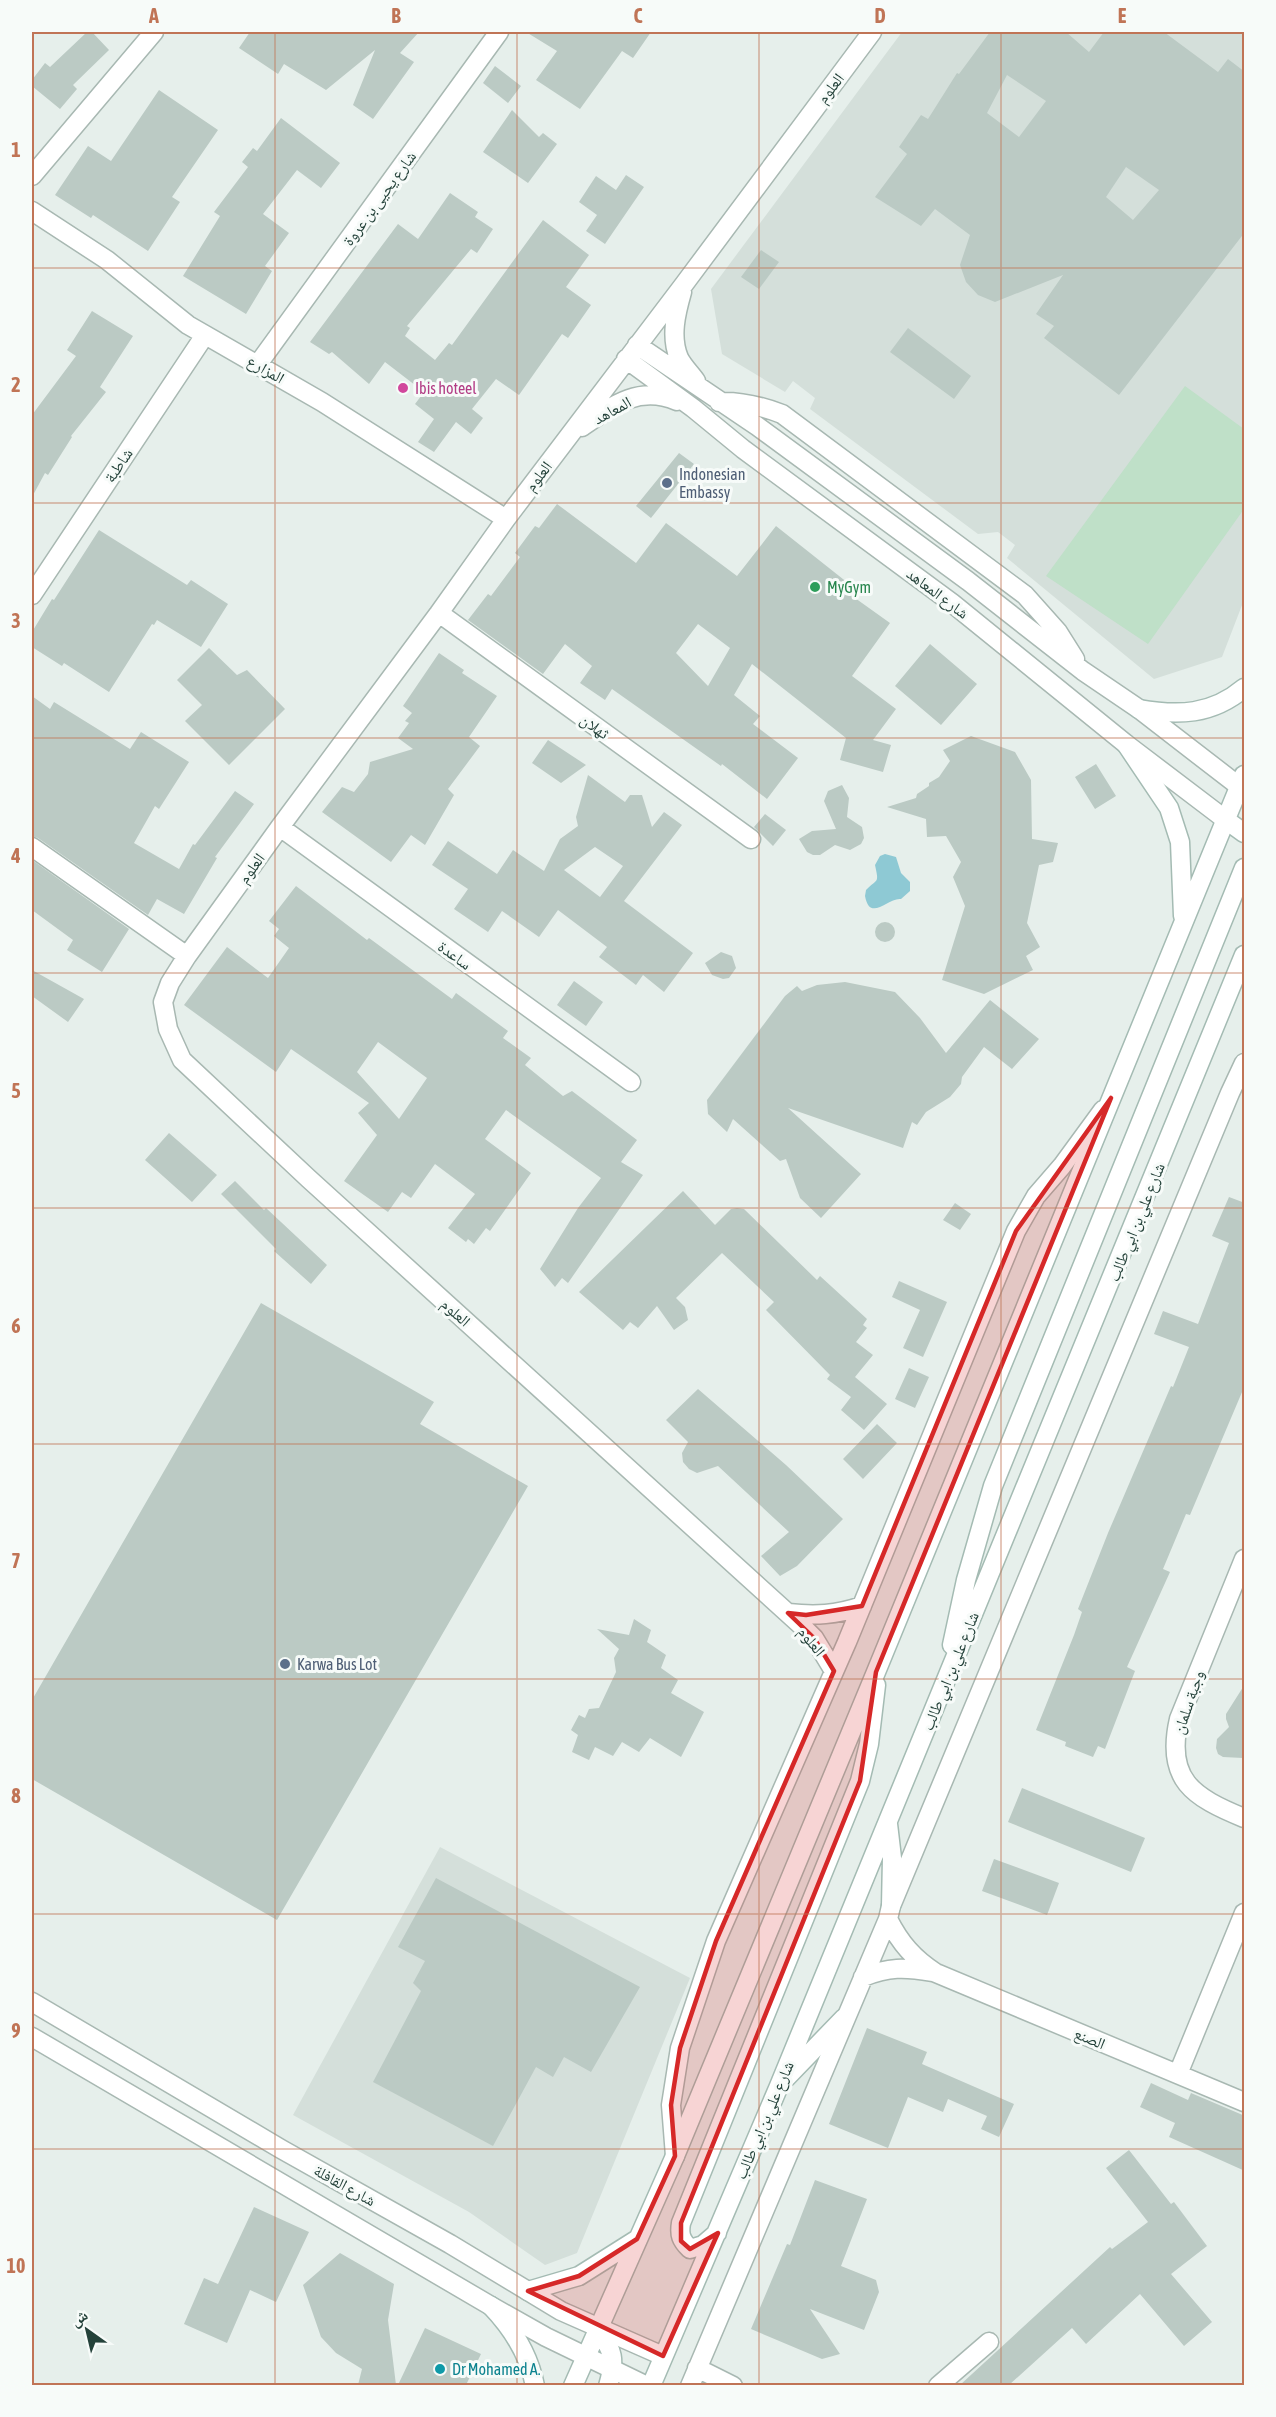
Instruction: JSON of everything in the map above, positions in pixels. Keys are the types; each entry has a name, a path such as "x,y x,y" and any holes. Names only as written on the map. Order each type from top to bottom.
{"street":[{"path":"32,176 154,32"},
{"name":"شارع يحيى بن عروة","path":"258,364 499,32"},
{"name":"العلوم","path":"834,1671 814,1638 788,1613 309,1179 182,1060 168,1029 163,1002 170,983 187,956 280,827 440,613 506,519 872,32"},
{"name":"المزارع","path":"32,212 107,260 175,315 205,335 322,402 506,519"},
{"path":"685,283 676,313 674,335 679,358 712,397"},
{"name":"شاطبة","path":"32,595 205,335"},
{"name":"شارع المعاهد","path":"631,352 712,397 757,426 1243,788"},
{"name":"شارع المعاهد","path":"631,352 743,449 952,603 1126,744 1245,833"},
{"name":"المعاهد","path":"568,436 603,412 640,395 664,396 693,408"},
{"name":"ثهلان","path":"440,613 751,839"},
{"path":"1139,709 1163,713 1197,712 1214,708 1245,688"},
{"path":"1126,744 1169,808 1180,842 1183,924"},
{"path":"573,2385 675,2156 1226,819 1243,788"},
{"name":"ساعدة","path":"280,827 631,1082"},
{"path":"32,847 187,956"},
{"path":"942,1691 966,1580 993,1486 1245,868"},
{"name":"شارع علي بن ابي طالب","path":"649,2385 718,2233 1240,972 1245,955"},
{"name":"شارع علي بن ابي طالب","path":"693,2377 889,1913 1225,1104 1245,1063"},
{"path":"675,2156 670,2105 680,2048 716,1941 862,1606 1016,1231 1036,1196 1062,1166 1111,1098"},
{"name":"وجبة سلمان","path":"1245,1559 1179,1719 1174,1739 1176,1761 1184,1780 1199,1796 1245,1818"},
{"name":"العلوم","path":"788,1613 825,1616 862,1606"},
{"path":"718,2233 703,2244 690,2249 681,2241 680,2233 686,2208 860,1781 875,1704 876,1672"},
{"path":"888,1821 892,1858 889,1913"},
{"name":"الصنع","path":"889,1913 906,1949 936,1973 1245,2102"},
{"path":"1178,2074 1245,1913"},
{"name":"الصنع","path":"862,1977 879,1970 897,1967 936,1973"},
{"name":"شارع القافلة","path":"32,2002 561,2311 663,2356"},
{"path":"779,2086 844,2018"},
{"name":"شارع القافلة","path":"32,2037 491,2306 586,2357 610,2378 649,2385"},
{"path":"528,2291 579,2276 637,2239"},
{"path":"491,2306 518,2339 527,2358 535,2385"},
{"path":"598,2328 610,2347 613,2359 610,2378"},
{"path":"938,2385 989,2342"},
{"path":"693,2377 733,2385"}],"highlighted area":[{"path":"1111,1098 876,1672 860,1781 681,2223 681,2241 690,2249 718,2233 663,2356 528,2291 579,2276 637,2239 675,2156 671,2105 680,2048 716,1941 834,1671 814,1638 788,1613 806,1615 862,1606 1016,1231"}],"shaded area":[{"path":"902,32 1244,32 1244,600 1222,657 1154,679 1007,558 1015,545 998,532 978,534 810,409 815,398 793,381 785,392 722,354 711,289"},
{"path":"440,1847 690,1978 577,2253 545,2265 469,2212 293,2115"}],"green space":[{"path":"1185,386 1244,429 1244,509 1148,644 1046,576"}],"water":[{"path":"885,854 896,857 901,873 910,882 910,891 901,899 871,908 867,904 866,890 876,880 875,865 880,856"}],"building":[{"path":"87,32 92,32 109,50 73,85 77,89 60,109 32,86 32,80 45,63 50,67"},
{"path":"250,32 419,32 400,53 414,62 373,119 353,105 375,50 326,90 284,64 278,74 239,48"},
{"path":"526,32 651,32 633,58 622,51 580,109 536,80 557,51"},
{"path":"990,32 1066,32 1089,52 1104,32 1164,32 1218,72 1228,59 1245,72 1245,232 1119,395 1044,338 1054,326 1036,314 1063,275 995,302 978,295 966,282 960,265 970,235 935,209 921,226 875,197 907,154 899,147 921,115 928,119 957,73 959,74","holes":["1007,75 1046,101 1019,137 987,113","1126,167 1159,190 1133,220 1106,197"]},
{"path":"495,66 521,86 508,103 483,83"},
{"path":"159,90 218,130 172,197 180,202 148,251 93,215 91,218 55,195 88,146 111,161"},
{"path":"512,110 539,137 543,133 557,144 528,183 483,152"},
{"path":"281,118 340,163 321,188 297,170 263,214 289,233 265,266 272,271 246,314 183,276 220,216 214,212 248,167 242,162 253,148 257,151"},
{"path":"626,175 644,187 605,244 586,231 597,215 579,202 596,176 616,190"},
{"path":"450,193 478,212 475,217 493,229 477,253 471,249 407,326 410,328 405,336 435,360 449,343 452,345 543,220 589,255 566,287 591,305 568,338 562,334 519,395 496,379 472,409 483,418 471,434 456,422 434,452 418,442 434,419 415,404 424,392 385,362 369,384 332,352 329,354 310,342 398,224 418,239"},
{"path":"761,250 779,262 759,289 741,277"},
{"path":"92,311 133,336 100,387 106,392 71,436 48,475 45,473 32,497 32,415 76,356 67,350"},
{"path":"908,328 971,376 954,399 890,352"},
{"path":"679,453 694,464 651,518 636,506"},
{"path":"557,504 636,563 666,523 737,576 776,526 853,587 848,593 890,623 852,676 896,709 873,740 891,745 883,772 840,760 846,738 752,664 734,695 760,716 753,724 798,758 767,799 722,764 721,766 612,689 605,700 580,683 592,666 565,644 543,674 468,620 488,594 491,596 520,557 515,553 535,526 539,528","holes":["698,624 730,648 708,686 676,653"]},
{"path":"99,530 187,585 191,580 228,604 201,647 157,620 154,625 152,624 109,692 64,663 62,666 32,647 32,632"},
{"path":"930,644 977,684 941,725 895,686"},
{"path":"209,648 237,675 247,670 285,709 229,765 185,721 202,705 177,680"},
{"path":"439,653 464,670 462,673 497,696 469,737 480,746 448,789 454,795 425,845 411,835 391,862 322,812 342,787 354,792 368,774 370,762 413,749 398,738 409,723 405,721 412,713 403,706"},
{"path":"32,696 50,709 54,702 130,749 141,732 189,762 159,809 155,806 134,843 179,869 193,844 195,845 235,791 254,804 215,857 217,858 184,914 157,899 148,915 32,836"},
{"path":"971,736 1015,752 1031,780 1032,839 1058,843 1053,862 1039,865 1027,923 1040,947 1026,956 1033,970 984,994 942,980 965,906 953,877 961,862 946,836 927,837 926,819 887,807 916,798 917,794 929,786 929,783 939,777 950,761 943,750"},
{"path":"548,740 586,765 561,783 532,763"},
{"path":"1096,764 1116,796 1095,809 1075,777"},
{"path":"588,775 625,802 630,795 642,795 652,827 664,812 682,825 624,901 693,953 664,992 643,975 636,985 599,957 607,947 558,910 539,937 502,911 488,932 454,909 468,889 432,865 448,841 497,874 513,850 544,871 560,839 578,826 576,817","holes":["595,847 623,866 600,897 564,870"]},
{"path":"842,785 849,798 847,817 862,827 864,838 861,844 850,850 835,845 820,855 813,855 807,852 799,839 812,831 836,829 824,801 828,791"},
{"path":"765,814 786,830 773,846 754,827"},
{"path":"32,860 129,929 102,972 67,950 73,940 32,910"},
{"path":"296,886 367,940 369,938 452,999 456,993 508,1031 503,1038 531,1058 525,1065 563,1096 572,1091 637,1140 621,1162 643,1175 568,1283 562,1278 555,1287 540,1269 578,1208 601,1178 506,1110 485,1139 531,1173 490,1231 486,1228 474,1244 468,1239 466,1242 448,1228 475,1194 435,1164 411,1198 402,1192 388,1212 344,1181 377,1135 358,1113 369,1103 291,1049 276,1072 184,1005 227,947 268,978 289,948 274,936 279,929 269,921","holes":["378,1042 427,1078 399,1119 357,1072"]},
{"path":"885,922 892,925 895,932 892,939 885,942 878,939 875,932 878,925"},
{"path":"721,952 732,956 736,968 729,978 723,979 712,975 705,963"},
{"path":"32,970 84,999 68,1022 32,996"},
{"path":"574,981 603,1002 586,1026 557,1005"},
{"path":"845,982 895,992 920,1018 946,1053 990,1000 1039,1039 1012,1069 984,1047 950,1097 926,1112 917,1125 912,1122 903,1148 788,1108 861,1174 821,1218 800,1198 786,1159 780,1161 733,1119 727,1132 708,1114 707,1100 785,996 797,986 802,991 817,985"},
{"path":"169,1133 217,1175 192,1202 145,1160"},
{"path":"235,1181 264,1210 266,1208 327,1265 311,1284 274,1251 276,1249 221,1194"},
{"path":"683,1191 715,1225 731,1209 744,1209 817,1280 820,1276 867,1319 863,1325 867,1328 856,1342 873,1355 855,1377 887,1404 864,1430 841,1410 851,1397 827,1379 830,1375 766,1310 774,1302 722,1253 676,1298 685,1307 688,1320 674,1330 657,1306 638,1328 630,1322 623,1330 579,1292"},
{"path":"1229,1197 1245,1203 1245,1385 1190,1515 1186,1514 1163,1569 1170,1572 1127,1667 1135,1671 1105,1749 1098,1746 1093,1757 1065,1746 1066,1742 1036,1730 1074,1635 1082,1612 1078,1609 1108,1533 1189,1347 1154,1334 1163,1311 1198,1324 1229,1243 1212,1236"},
{"path":"955,1203 971,1214 960,1230 943,1220"},
{"path":"899,1281 947,1302 923,1357 903,1348 920,1310 892,1297"},
{"path":"261,1303 434,1402 420,1424 528,1486 277,1920 32,1779 32,1700"},
{"path":"909,1368 929,1377 915,1408 895,1399"},
{"path":"698,1389 786,1465 843,1519 797,1566 780,1576 761,1556 789,1532 718,1466 697,1473 683,1462 682,1453 688,1442 666,1420"},
{"path":"877,1424 897,1443 863,1479 843,1459"},
{"path":"634,1619 651,1630 647,1642 666,1655 661,1668 678,1680 671,1693 704,1712 681,1757 650,1738 639,1752 622,1742 613,1756 595,1747 589,1760 572,1752 578,1735 571,1730 579,1715 585,1718 589,1709 599,1708 616,1672 614,1658 619,1649 597,1629 629,1635"},
{"path":"1245,1684 1245,1762 1243,1758 1223,1757 1218,1754 1216,1748 1217,1739 1229,1727 1226,1714"},
{"path":"1022,1788 1145,1838 1131,1872 1008,1822"},
{"path":"994,1859 1059,1883 1047,1915 982,1891"},
{"path":"436,1878 640,1987 591,2072 564,2057 553,2077 536,2067 493,2146 373,2082 421,1991 413,1983 425,1961 398,1947"},
{"path":"867,2028 927,2052 922,2064 1014,2104 999,2137 981,2129 987,2116 948,2099 943,2112 908,2097 888,2148 829,2124"},
{"path":"1151,2083 1188,2100 1191,2093 1245,2116 1245,2171 1169,2137 1175,2123 1140,2107"},
{"path":"1129,2150 1171,2204 1174,2202 1207,2246 1171,2274 1212,2322 1184,2346 1140,2294 1086,2344 1072,2328 1009,2385 960,2385 1110,2247 1112,2249 1148,2222 1106,2168"},
{"path":"815,2180 867,2199 841,2266 876,2280 879,2292 864,2330 810,2309 840,2354 822,2359 751,2329 787,2244 790,2245"},
{"path":"254,2207 309,2232 276,2302 250,2290 227,2343 184,2324 204,2278 218,2284"},
{"path":"340,2253 394,2284 388,2320 396,2385 358,2385 362,2369 336,2353 321,2337 303,2285"},
{"name":"Dr Mohamed A.","path":"425,2328 481,2354 466,2385 398,2385"}],"place":[{"name":"Ibis hoteel","path":"403,388"},
{"name":"Indonesian Embassy","path":"667,483"},
{"name":"MyGym","path":"815,587"},
{"name":"Karwa Bus Lot","path":"285,1664"},
{"name":"Dr Mohamed A.","path":"440,2369"}]}
